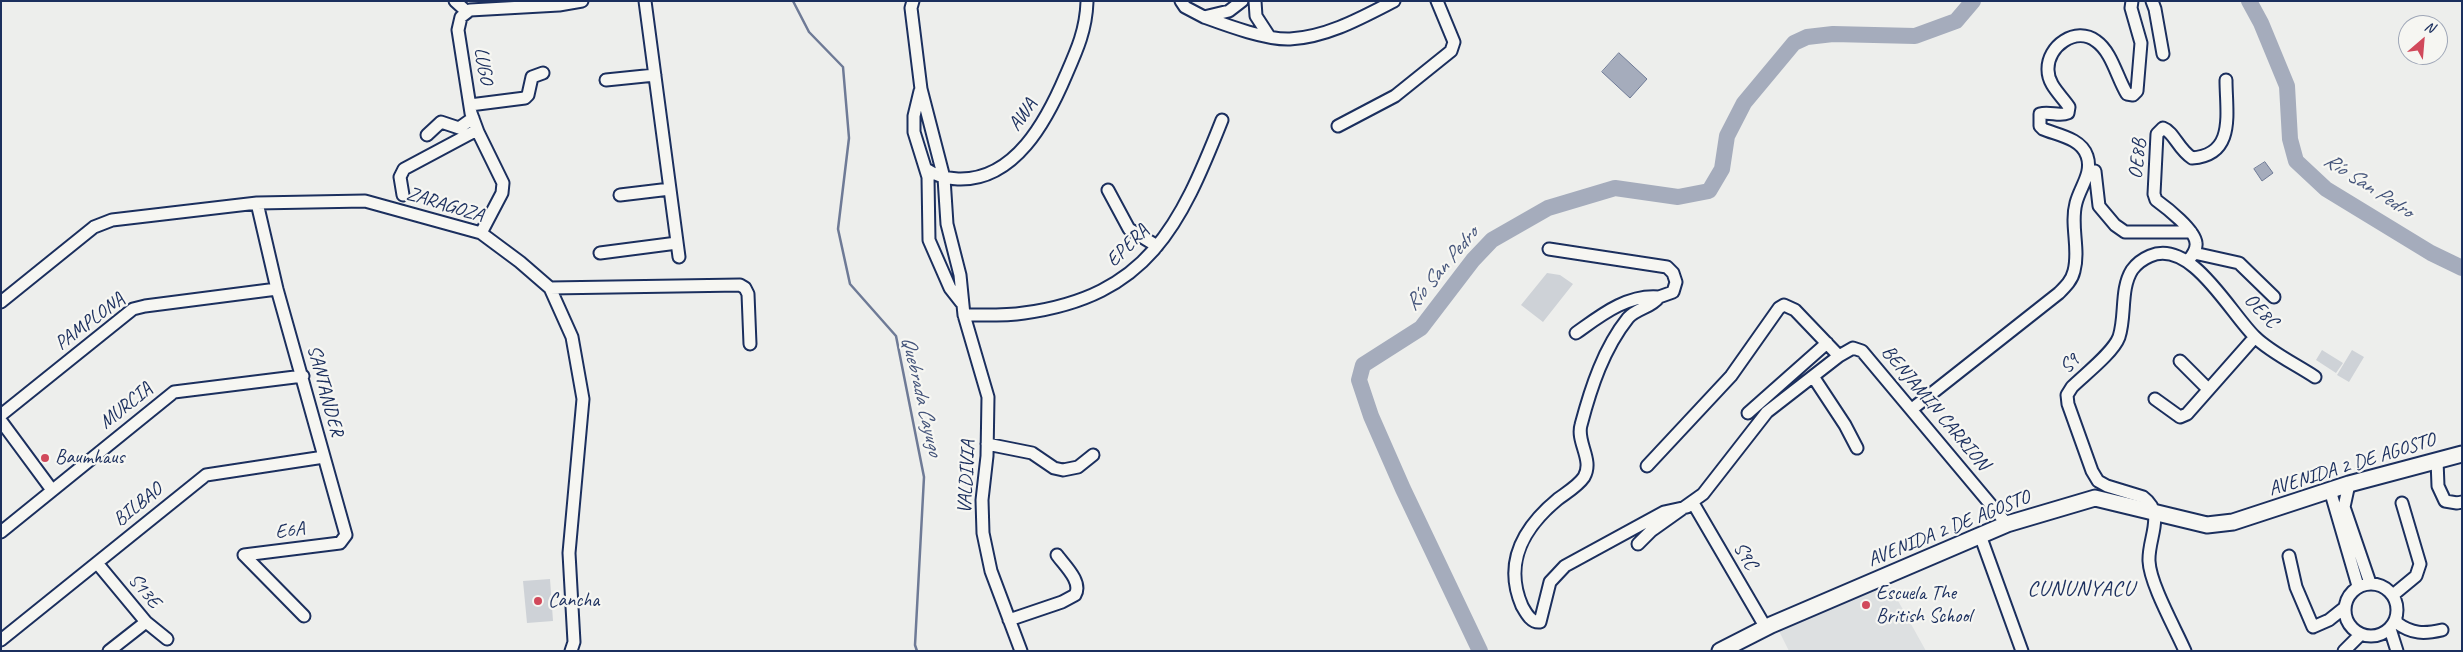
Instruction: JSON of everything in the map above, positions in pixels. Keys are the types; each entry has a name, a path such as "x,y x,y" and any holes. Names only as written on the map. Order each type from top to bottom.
{"main road":[{"name":"AVENIDA 2 DE AGOSTO","path":"1720,651 1766,628 1980,535 2007,524 2095,498 2207,526 2232,522 2350,484 2462,454"}],"street":[{"path":"456,1 466,11 559,5 582,1"},
{"path":"645,1 679,257"},
{"name":"VALDIVIA","path":"913,1 911,8 921,89 944,178 947,224 960,275 961,302 988,397 987,444 982,500 983,533 991,571 1021,651"},
{"path":"1180,1 1185,7 1204,17 1233,28 1290,39 1318,34 1344,26 1394,1"},
{"path":"1204,17 1229,10 1242,1"},
{"path":"1254,1 1256,16 1269,36"},
{"path":"1338,126 1395,96 1451,51 1454,42 1437,1"},
{"path":"1912,409 2060,293 2070,282 2076,260 2074,212 2089,164 2083,148 2072,140 2043,129 2040,126 2040,114 2046,112 2063,115 2068,113 2069,107 2056,92 2047,68 2051,58 2062,42 2070,37 2086,36 2094,39 2106,50 2122,86 2127,94 2133,95 2136,91 2141,43 2131,8 2132,1"},
{"path":"2152,1 2155,8 2163,54"},
{"name":"AWA","path":"926,169 944,178 980,176 1006,163 1026,145 1041,126 1056,100 1083,36 1087,2"},
{"name":"LUGO","path":"466,11 459,21 458,30 470,105 475,124 503,189 481,233"},
{"path":"470,105 525,98 528,95 532,77 543,73"},
{"path":"606,80 655,75"},
{"name":"OE8B","path":"2191,232 2156,200 2154,194 2157,134 2163,128 2169,130 2182,152 2192,158 2211,155 2222,144 2225,134 2226,80"},
{"name":"VALDIVIA","path":"921,89 914,116 914,132 926,169 929,196 929,240 950,288 961,302"},
{"name":"EPERA","path":"964,316 1024,314 1079,301 1114,285 1128,276 1157,246 1175,222 1192,193 1222,120"},
{"path":"426,135 441,122 459,128 475,124"},
{"path":"403,195 400,177 404,169 475,124"},
{"path":"2095,171 2099,206 2115,225 2125,232 2191,232 2196,243 2191,257 2239,262 2274,297"},
{"path":"620,195 670,189"},
{"path":"1108,190 1128,229 1157,246"},
{"name":"ZARAGOZA","path":"1,302 94,227 112,220 257,203 354,199 481,233 520,262 550,288 572,337 583,399 569,553 574,642 571,651"},
{"name":"SANTANDER","path":"257,203 277,289 346,535 340,543"},
{"path":"600,253 677,243"},
{"path":"1549,249 1667,267 1673,273 1676,282 1673,292 1659,297 1637,298 1616,306 1576,333"},
{"name":"S9","path":"2156,514 2149,501 2143,496 2107,486 2098,481 2092,471 2068,404 2067,395 2072,387 2113,347 2118,338 2127,283 2132,271 2140,260 2158,252 2191,257"},
{"name":"OE8C","path":"2191,257 2255,337 2316,377"},
{"path":"550,288 740,286 745,288 748,294 750,344"},
{"name":"PAMPLONA","path":"1,415 133,309 277,289"},
{"path":"1659,297 1656,302 1629,317 1613,337 1602,362 1579,432 1587,463 1583,477 1541,514 1523,537 1515,572 1520,599 1526,613 1531,620 1540,622 1550,582 1564,566 1664,512 1690,505"},
{"path":"1638,544 1651,531 1703,494 1767,412 1814,378 1840,356 1795,310 1784,305 1779,308 1731,376 1647,466"},
{"path":"2155,399 2180,418 2187,414 2255,337"},
{"path":"1748,412 1827,343"},
{"name":"BENJAMIN CARRION","path":"1840,356 1853,348 1862,351 2007,524"},
{"path":"2180,361 2208,389"},
{"name":"MURCIA","path":"1,532 174,392 302,376"},
{"path":"1814,378 1845,425 1857,448"},
{"path":"1,421 52,490"},
{"path":"987,444 1032,453 1054,468 1063,470 1078,468 1093,455"},
{"name":"BILBAO","path":"1,640 206,475 324,457"},
{"path":"2437,460 2438,486 2445,501 2462,502"},
{"path":"2350,484 2344,508 2370,583"},
{"path":"2330,490 2358,586"},
{"path":"2393,595 2416,576 2420,564 2402,503"},
{"name":"S9C","path":"1690,505 1766,628"},
{"path":"2156,514 2149,561 2152,578 2185,651"},
{"path":"1980,535 2022,651"},
{"name":"E6A","path":"304,616 244,555 340,543"},
{"path":"1009,620 1062,602 1075,594 1077,591 1076,581 1057,555"},
{"path":"2289,556 2296,588 2313,627 2329,620 2344,608"},
{"name":"S13E","path":"97,563 146,622 167,639"},
{"path":"2397,651 2393,624 2397,605 2393,595 2385,587 2370,583 2358,586 2347,598 2344,608 2346,619 2352,628 2361,634 2372,636 2393,624 2396,622 2414,632 2425,633 2442,630"},
{"path":"109,651 146,622"},
{"path":"2344,651 2361,634"}],"shaded area":[{"path":"1547,273 1560,275 1573,284 1543,322 1521,305"},
{"path":"2322,350 2343,363 2336,373 2316,360"},
{"path":"2352,350 2364,357 2349,382 2337,375"},
{"name":"Cancha","path":"550,579 553,621 527,623 523,581"},
{"name":"Escuela The British School","path":"1887,581 1926,651 1789,651 1778,629"}],"water":[{"path":"1619,53 1647,79 1630,98 1602,72"},
{"path":"2265,162 2273,173 2262,181 2254,169"}],"waterway":[{"name":"Quebrada Cayugo","path":"793,1 809,32 843,67 849,138 838,229 850,284 896,336 924,477 915,645 917,651"},
{"name":"Río San Pedro","path":"1480,651 1403,489 1371,416 1359,380 1363,365 1421,328 1473,260 1492,240 1548,208 1615,188 1678,197 1709,191 1722,169 1727,136 1744,103 1794,43 1807,37 1833,34 1915,36 1956,21 1973,1"},
{"name":"Río San Pedro","path":"2249,1 2261,23 2287,86 2290,139 2296,161 2326,189 2431,253 2462,268"}],"place":[{"name":"Baumhaus","path":"45,458"},
{"name":"Cancha","path":"538,601"},
{"name":"Escuela The British School","path":"1866,605"}],"district":[{"name":"CUNUNYACU","path":"2081,589"}]}
